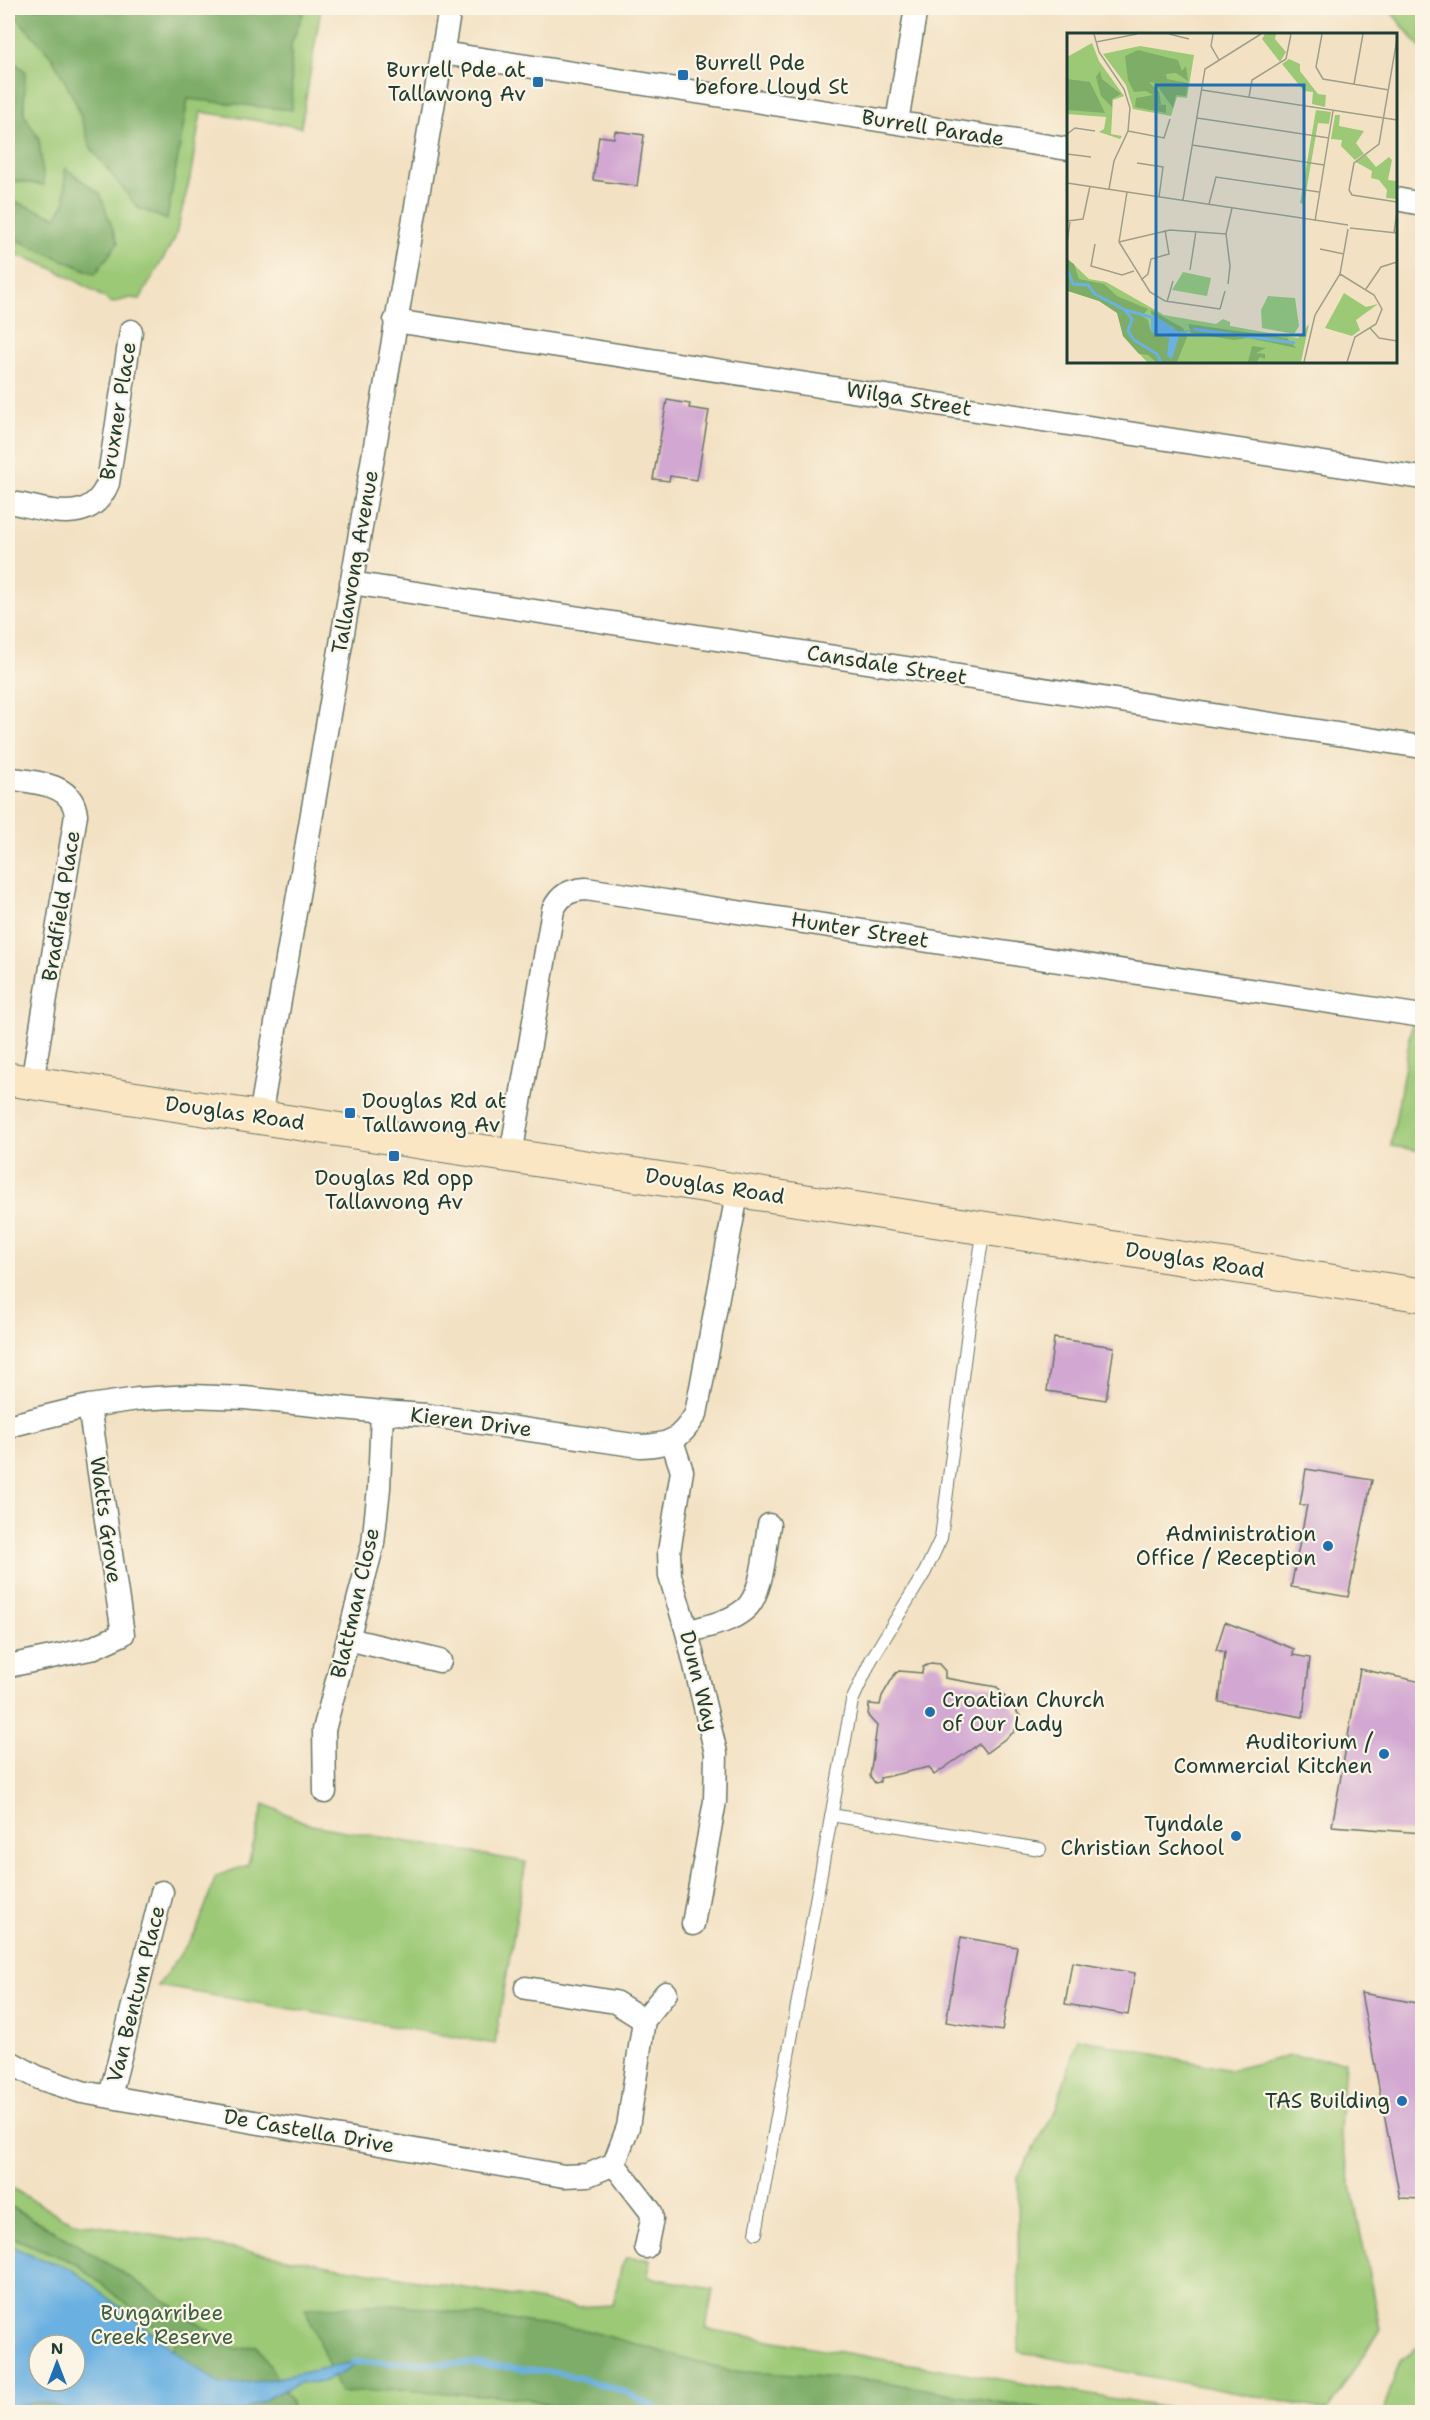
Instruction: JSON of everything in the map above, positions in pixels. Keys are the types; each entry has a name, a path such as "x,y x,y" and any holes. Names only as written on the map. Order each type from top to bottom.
{"street":[{"name":"Tallawong Avenue","path":"260,1117 450,8"},
{"path":"897,122 916,8"},
{"name":"Burrell Parade","path":"442,52 1067,149"},
{"path":"1397,200 1422,204"},
{"name":"Wilga Street","path":"395,321 1422,478"},
{"name":"Bruxner Place","path":"8,502 70,513 90,508 104,494 108,483 131,332"},
{"name":"Cansdale Street","path":"351,583 1422,747"},
{"name":"Bradfield Place","path":"8,778 62,790 74,803 76,815 20,1081"},
{"name":"Hunter Street","path":"511,1155 553,910 564,894 574,889 621,894 1422,1016"},
{"name":"Douglas Road","path":"20,1081 1422,1295"},
{"path":"672,1442 684,1433 696,1414 738,1189"},
{"name":"Kieren Drive","path":"8,1426 89,1406 138,1399 191,1396 245,1398 382,1412 426,1414 640,1446 656,1446 672,1442"},
{"name":"Watts Grove","path":"8,1666 90,1649 123,1634 89,1406"},
{"name":"Blattman Close","path":"325,1792 324,1730 373,1544 382,1412"},
{"name":"Dunn Way","path":"672,1442 682,1471 669,1552 670,1576 687,1632 716,1753 715,1801 693,1924"},
{"path":"687,1632 728,1620 746,1609 755,1596 769,1525"},
{"path":"348,1639 441,1661"},
{"name":"Van Bentum Place","path":"110,2096 162,1893"},
{"path":"525,1988 615,2002 644,2020"},
{"path":"646,2247 652,2220 651,2212 614,2164 628,2127 644,2020 666,1993"},
{"name":"De Castella Drive","path":"8,2061 39,2078 60,2086 564,2176 588,2175 614,2164"}],"lane":[{"path":"756,2233 852,1701 871,1660 925,1572 941,1538 984,1228"},
{"path":"831,1815 1040,1849"}],"green space":[{"path":"8,8 321,8 301,127 201,112 190,178 175,238 140,299 130,298 112,303 62,273 36,261 8,253"},
{"path":"8,8 305,8 291,45 292,110 188,99 167,220 138,208 91,148 76,103 52,57"},
{"path":"1388,8 1422,8 1422,50"},
{"path":"8,57 25,71 24,114 39,139 44,185 8,180"},
{"path":"65,168 100,194 118,243 95,274 8,236 8,199 56,217 65,203"},
{"path":"1422,966 1422,1151 1391,1146"},
{"path":"264,1804 311,1825 526,1862 495,2044 158,1986 197,1930 216,1876 248,1865"},
{"path":"1078,2038 1230,2070 1289,2056 1345,2061 1340,2131 1380,2329 1328,2410 1019,2352 1018,2177 1055,2111"},
{"name":"Bungarribee Creek Reserve","path":"8,2186 60,2216 75,2222 577,2307 613,2305 621,2268 626,2258 650,2259 648,2277 713,2289 706,2329 1191,2412 8,2412"},
{"path":"8,2205 67,2238 124,2274 236,2349 257,2345 291,2401 292,2412 139,2412 154,2389 175,2343 75,2263 8,2236"},
{"path":"394,2304 585,2330 732,2371 873,2380 1056,2412 575,2412 525,2398 403,2390 340,2393 305,2308"},
{"path":"1422,2344 1422,2412 1383,2412 1400,2360"},
{"path":"37,2402 82,2412 8,2412 8,2409"}],"water":[{"path":"8,2244 30,2255 72,2269 190,2363 222,2385 262,2381 360,2361 339,2375 322,2382 298,2383 241,2412 82,2412 37,2402 8,2409"}],"building":[{"path":"615,131 644,135 637,186 593,180 599,136 614,138"},
{"path":"667,400 690,404 689,408 709,411 697,480 670,476 669,481 653,479"},
{"path":"1054,1338 1114,1347 1106,1400 1047,1391"},
{"name":"Administration Office / Reception","path":"1306,1469 1372,1480 1348,1597 1291,1587 1307,1505 1300,1505"},
{"path":"1225,1622 1294,1649 1293,1655 1310,1658 1303,1717 1219,1702 1225,1652 1216,1650"},
{"path":"931,1663 939,1664 945,1671 945,1678 997,1687 1020,1716 1014,1732 986,1753 979,1744 934,1775 929,1767 880,1778 880,1782 875,1783 870,1776 877,1726 868,1716 869,1704 880,1705 882,1696 899,1671 922,1673 923,1667"},
{"name":"Auditorium / Commercial Kitchen","path":"1360,1669 1422,1682 1422,1833 1332,1826"},
{"path":"961,1937 1017,1947 1002,2031 946,2022"},
{"path":"1072,1962 1135,1973 1128,2015 1065,2004"},
{"name":"TAS Building","path":"1361,1993 1422,2004 1422,2199 1400,2198"}],"waterway":[{"path":"354,2362 479,2364 561,2373 626,2392 662,2412"}],"place":[{"name":"Burrell Pde before Lloyd St","path":"683,75"},
{"name":"Burrell Pde at Tallawong Av","path":"538,82"},
{"name":"Douglas Rd at Tallawong Av","path":"350,1113"},
{"name":"Douglas Rd opp Tallawong Av","path":"394,1156"},
{"name":"Administration Office / Reception","path":"1328,1546"},
{"name":"Croatian Church of Our Lady","path":"930,1712"},
{"name":"Auditorium / Commercial Kitchen","path":"1384,1754"},
{"name":"Tyndale Christian School","path":"1236,1836"},
{"name":"TAS Building","path":"1402,2101"}]}
